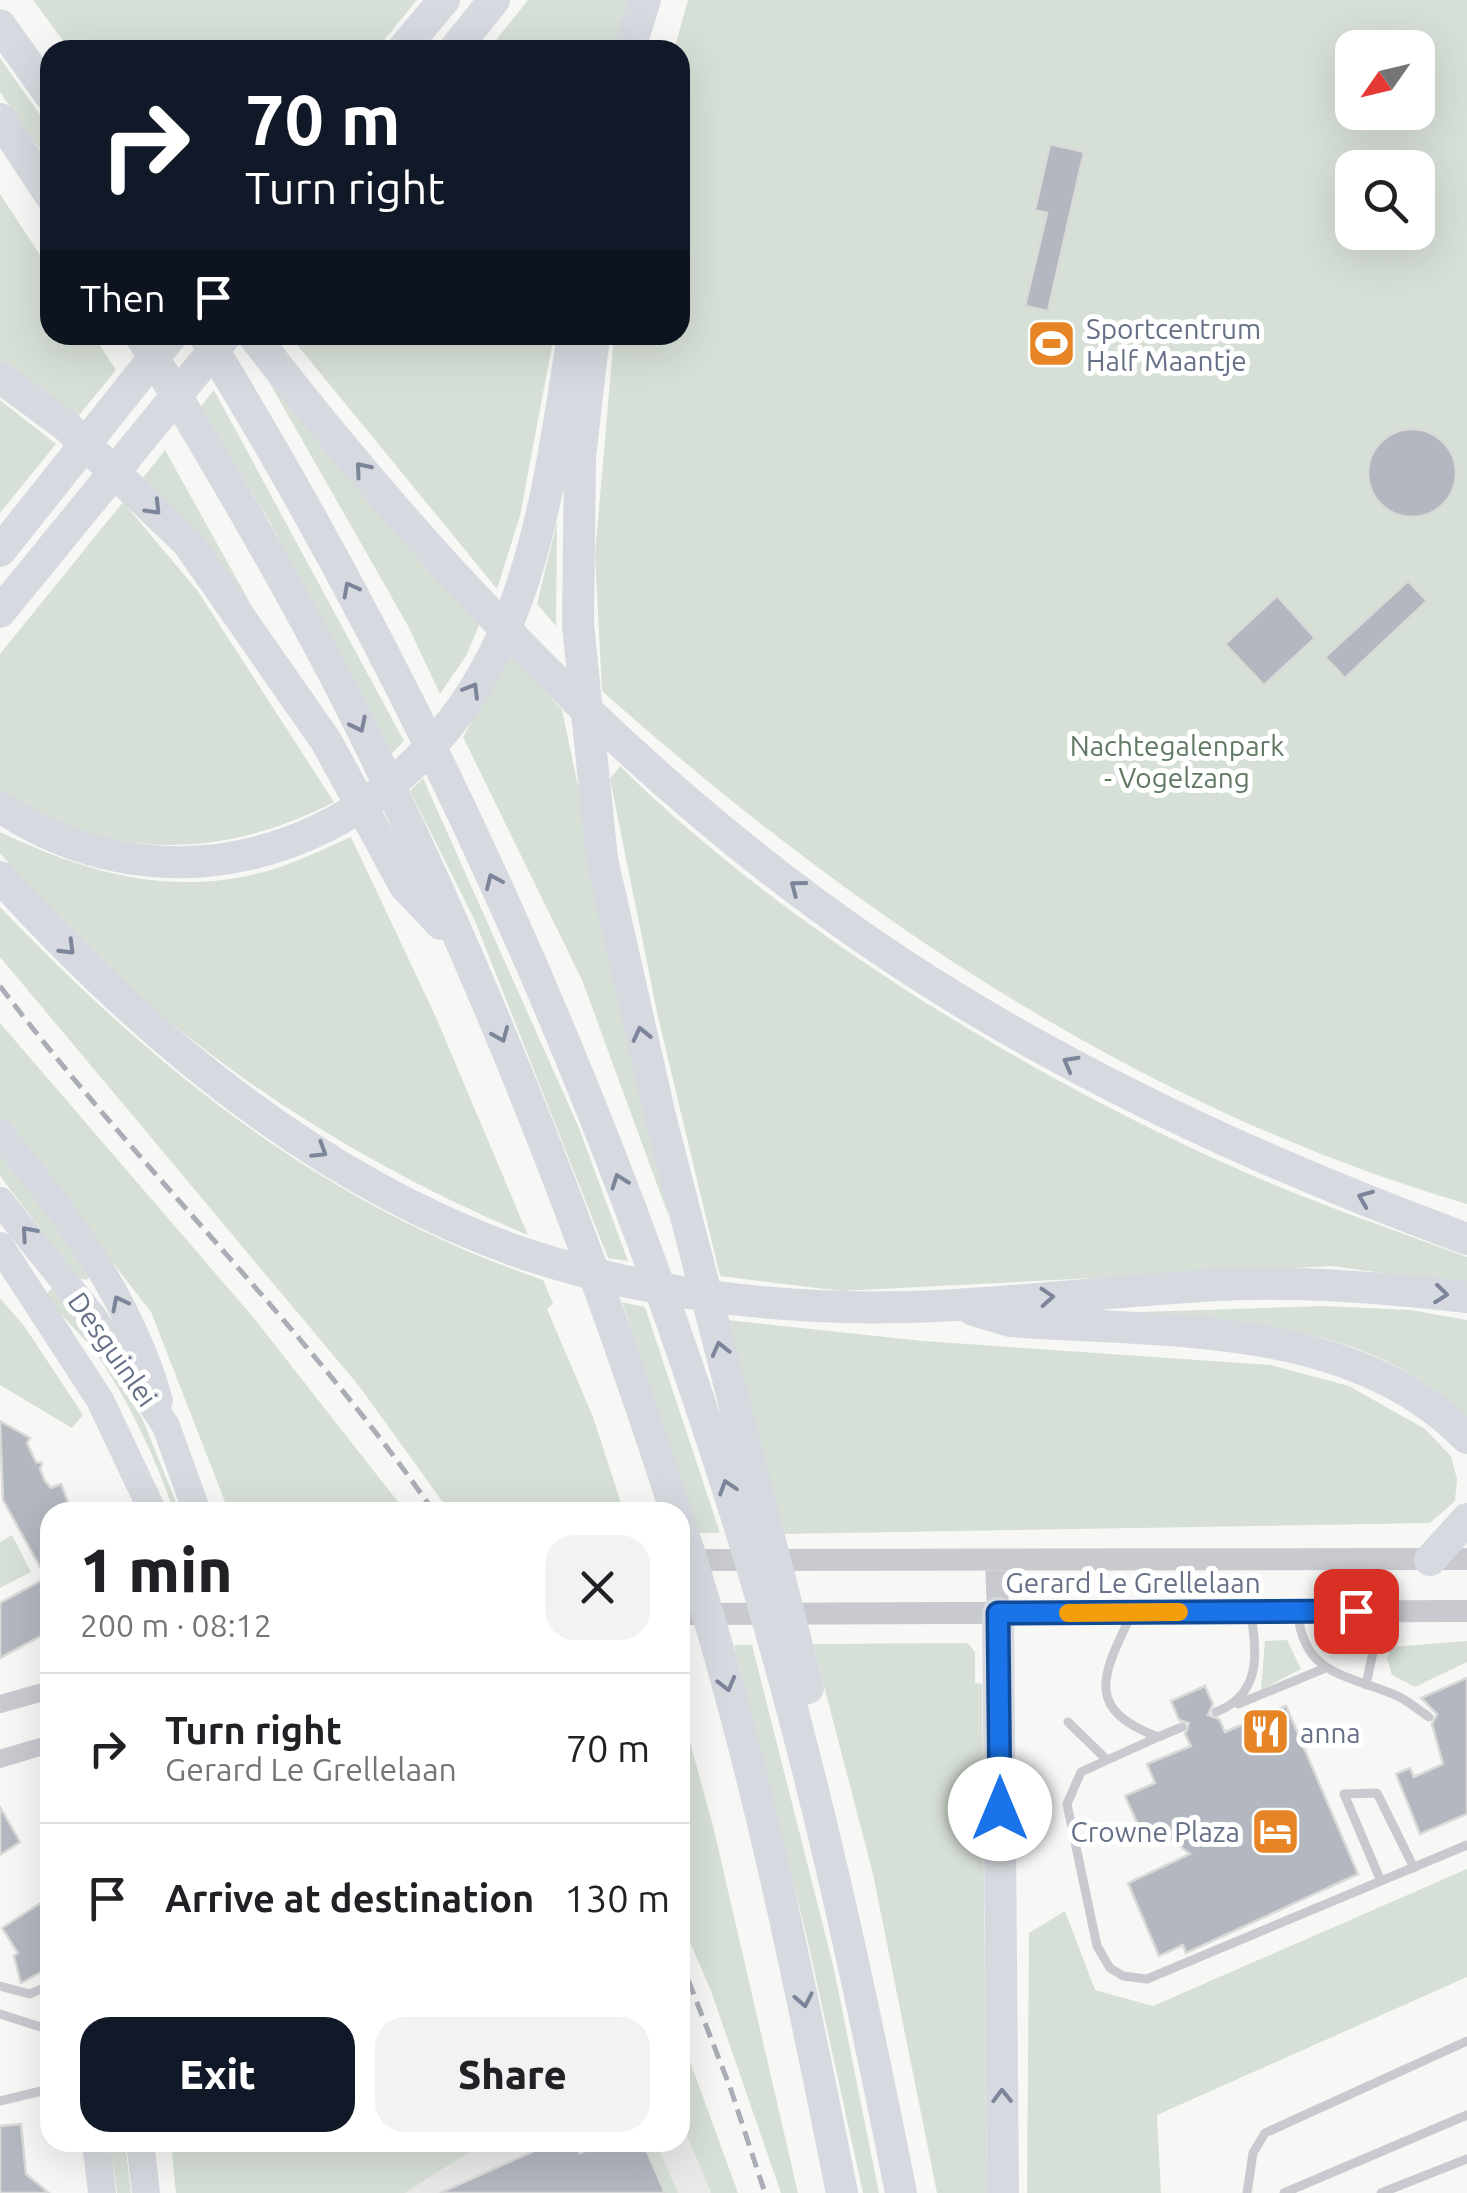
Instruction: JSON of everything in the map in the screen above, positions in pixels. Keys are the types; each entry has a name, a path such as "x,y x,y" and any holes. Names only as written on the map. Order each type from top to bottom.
{"highway":[{"path":"410,40 444,0"},
{"path":"462,40 494,0"},
{"path":"632,40 645,0"},
{"path":"652,40 664,0"},
{"path":"0,24 40,79"},
{"path":"0,119 40,180"},
{"path":"146,345 300,610 360,726 461,946 580,1231 673,1502"},
{"path":"0,552 164,345"},
{"path":"210,345 352,594 448,781 610,1156 687,1366 749,1560 811,1784 867,2020 901,2193"},
{"path":"0,612 218,345"},
{"path":"261,345 378,488 539,668 798,888 982,1014 1123,1092 1273,1160 1467,1238"},
{"path":"0,807 62,841 113,856 165,863 222,862 263,854 348,816 397,782 451,724 501,640 532,555 570,345"},
{"path":"593,345 580,457 578,595 591,774 602,859 660,1116 853,1864 920,2193"},
{"path":"0,377 66,426 188,543 326,741 405,886 461,946"},
{"path":"0,878 74,955 195,1062 321,1152 446,1220 524,1254 625,1281 696,1294 818,1306 949,1303 1289,1283 1467,1297"},
{"path":"949,1303 1010,1322 1250,1340 1313,1350 1405,1389 1459,1430 1467,1458"},
{"path":"1430,1560 1467,1519"},
{"path":"690,1559 753,1782 798,1969 842,2193"},
{"path":"998,1613 1003,2193"}],"main road":[{"path":"0,1134 72,1221 118,1299 149,1364 166,1426"},
{"name":"Desguinlei","path":"0,1201 93,1316 166,1426 193,1502"},
{"name":"Desguinlei","path":"0,1246 100,1400 148,1502"},
{"path":"0,1282 46,1319"},
{"path":"97,2152 102,2193"},
{"path":"141,2152 146,2193"}],"street":[{"name":"Gerard Le Grellelaan","path":"690,1560 1467,1559"},
{"path":"996,1562 998,1613"},
{"name":"Gerard Le Grellelaan","path":"690,1614 1467,1611"},
{"path":"0,1704 40,1693"},
{"path":"0,1759 40,1747"}],"lane":[{"path":"1237,1704 1254,1680 1251,1612"},
{"path":"1298,1612 1300,1635 1323,1669 1400,1696 1429,1717"},
{"path":"1366,1684 1382,1612"},
{"path":"1132,1613 1112,1660 1105,1696 1114,1715 1158,1737"},
{"path":"1216,1712 1323,1669"},
{"path":"1068,1722 1106,1759"},
{"path":"1182,1727 1081,1772 1067,1804 1096,1946 1110,1968 1123,1976 1147,1979 1467,1845"},
{"path":"1380,1879 1344,1794 1377,1793 1414,1868"},
{"path":"0,1986 30,1994 40,1990"},
{"path":"0,2014 40,2027"},
{"path":"1247,2193 1252,2153 1265,2132 1467,2042"},
{"path":"0,2101 40,2091"},
{"path":"1284,2193 1467,2115"},
{"path":"1381,2193 1467,2159"}],"shaded area":[{"path":"690,2143 711,2193 405,2193 470,2152 690,2152"}],"green space":[{"path":"33,0 417,0 384,40 63,40"},
{"path":"528,0 632,0 620,40 496,40"},
{"name":"Nachtegalenpark - Vogelzang","path":"688,0 1467,0 1467,1204 1347,1164 1230,1115 1116,1059 1007,996 900,927 798,852 602,691 595,554 613,345 690,345 690,40 677,40"},
{"path":"0,58 40,115 40,150 0,92"},
{"path":"0,194 40,255 40,345 100,345 116,370 77,418 0,360"},
{"path":"297,345 552,345 520,516 497,589"},
{"path":"256,359 479,625 466,656 440,694 408,626"},
{"path":"214,390 404,741 390,755 272,526 201,406"},
{"path":"0,400 56,444 0,513"},
{"path":"165,450 249,601 246,603 142,479"},
{"path":"123,502 197,590 334,802 250,834 208,843 165,845 81,831 0,791 0,654"},
{"path":"557,522 556,626 537,604"},
{"path":"510,655 562,710 669,1217 582,980 463,737"},
{"path":"620,766 756,884 833,941 995,1045 1160,1133 1240,1170 1467,1257 1467,1285 1332,1266 841,1291 720,1276 658,1017 610,779"},
{"path":"423,778 579,1128 628,1261 608,1258 475,921 410,791"},
{"path":"0,832 99,870 132,877 200,882 271,870 351,837 435,1015 528,1235 380,1164 309,1122 175,1026 113,973 55,915 0,853"},
{"path":"0,907 121,1025 249,1128 388,1213 463,1249 543,1280 553,1303 547,1309 593,1417 621,1502 443,1502 359,1386 0,957"},
{"path":"0,1023 253,1317 398,1502 225,1502 151,1312 0,1118"},
{"path":"0,1146 91,1275 86,1280 78,1278 0,1176"},
{"path":"58,1283 142,1418 176,1502 170,1502 142,1433 111,1377 94,1351 45,1295"},
{"path":"0,1298 25,1327 83,1415 72,1428 0,1385"},
{"path":"622,1302 645,1307 720,1533 699,1533"},
{"path":"1323,1306 1411,1310 1467,1320 1467,1417 1427,1385 1385,1361 1342,1344 1252,1325 1108,1313"},
{"path":"727,1320 923,1341 1271,1365 1349,1386 1425,1429 1451,1456 1457,1479 1455,1501 1430,1523 782,1534"},
{"path":"12,1535 31,1572 0,1588 0,1542"},
{"path":"1287,1640 1301,1669 1261,1690 1265,1641"},
{"path":"1467,1641 1467,1662 1415,1687 1392,1675 1387,1659 1391,1647"},
{"path":"968,1643 975,1652 975,1683 982,1684 987,2193 937,2193 873,1874 813,1644"},
{"path":"734,1645 752,1645 834,1969 879,2193 863,2193 807,1938"},
{"path":"690,1742 798,2193 781,2193 711,1991 690,1942"},
{"path":"1467,1869 1467,1977 1157,2115 1161,2193 1027,2193 1029,1933 1065,1911 1095,1990 1153,2006"},
{"path":"690,2061 738,2193 711,2193 690,2143"},
{"path":"111,2152 126,2152 131,2193 117,2193"},
{"path":"172,2152 470,2152 405,2193 176,2193"},
{"path":"647,2152 660,2152 678,2193 665,2193"}],"building":[{"path":"1050,144 1084,152 1048,311 1025,306 1047,213 1035,210"},
{"path":"1412,429 1437,436 1449,448 1456,473 1449,498 1437,510 1412,517 1387,510 1375,498 1368,473 1375,448 1387,436"},
{"path":"1408,581 1427,601 1345,678 1325,657"},
{"path":"1277,596 1315,638 1264,685 1225,644"},
{"path":"0,1421 30,1438 27,1443 36,1462 42,1463 45,1481 51,1488 61,1484 68,1502 40,1502 40,1567 3,1500"},
{"path":"40,1581 40,1636 0,1658 0,1603"},
{"path":"1467,1678 1467,1814 1420,1834 1396,1774 1410,1768 1414,1777 1443,1764 1432,1724 1437,1714 1421,1698"},
{"name":"Crowne Plaza","path":"1205,1686 1213,1704 1208,1715 1219,1719 1225,1732 1286,1706 1358,1874 1186,1953 1183,1945 1159,1956 1128,1883 1190,1854 1158,1829 1143,1836 1125,1796 1155,1783 1147,1764 1191,1746 1185,1734 1189,1723 1179,1720 1171,1701"},
{"path":"0,1807 20,1842 0,1855"},
{"path":"40,1903 40,1973 21,1983 14,1956 18,1953 2,1928"},
{"path":"21,2124 26,2174 49,2193 0,2193 0,2126"},
{"path":"532,2152 647,2152 665,2193 440,2193"}],"railway":[{"path":"0,986 107,1119 331,1376 427,1502"},
{"path":"690,1985 765,2193"}],"slow traffic":[{"path":"1068,1613 1179,1612"}],"place":[{"name":"Sportcentrum Half Maantje","path":"1051,344"},
{"name":"anna","path":"1265,1732"},
{"name":"Crowne Plaza","path":"1275,1831"}],"route":[{"path":"1000,1809 998,1613 1356,1611"}]}
